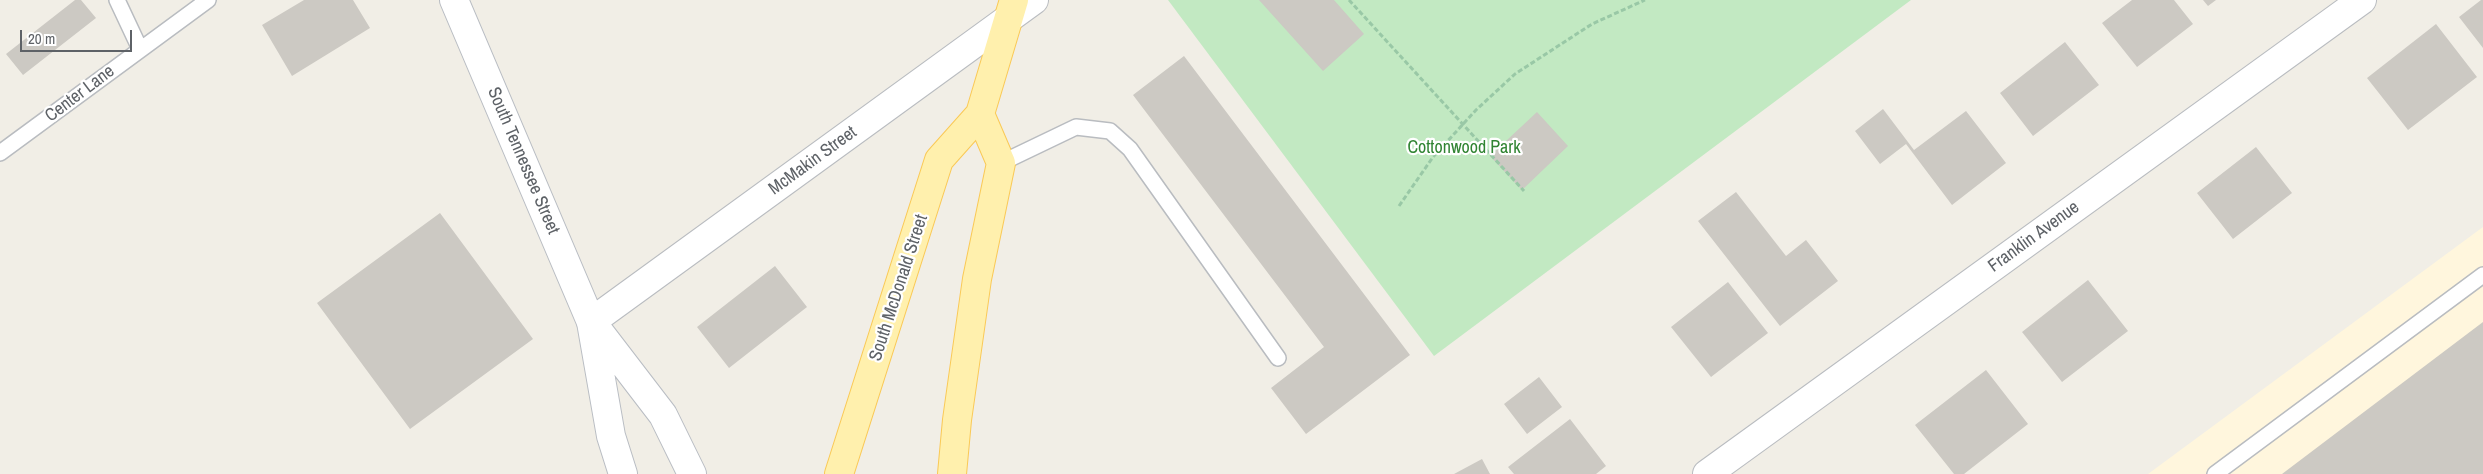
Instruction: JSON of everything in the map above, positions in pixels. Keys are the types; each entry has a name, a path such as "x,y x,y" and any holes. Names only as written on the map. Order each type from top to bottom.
{"main road":[{"name":"South McDonald Street","path":"838,471 939,160 980,114 1012,9"},
{"path":"952,474 958,411 977,279 1001,162 980,114"}],"street":[{"name":"South Tennessee Street","path":"454,0 591,322 611,436 623,474"},
{"name":"McMakin Street","path":"591,322 1012,9 1034,0"},
{"name":"Franklin Avenue","path":"1707,474 2362,0"},
{"name":"South Tennessee Street","path":"591,322 663,415 692,474"}],"lane":[{"path":"117,0 140,49"},
{"name":"Center Lane","path":"0,153 208,0"},
{"path":"1001,162 1076,127 1110,131 1130,149 1278,358"},
{"path":"2215,474 2483,275"}],"path":[{"path":"1349,0 1524,191"},
{"path":"1399,206 1433,157 1463,124 1515,74 1561,42 1611,13 1645,0"}],"shaded area":[{"path":"2483,227 2483,474 2148,474"}],"green space":[{"name":"Cottonwood Park","path":"1168,0 1911,0 1434,356"}],"building":[{"path":"75,0 81,0 96,18 23,75 6,54"},
{"path":"304,0 353,0 370,28 292,76 262,25"},
{"path":"1259,0 1334,0 1364,34 1323,71"},
{"path":"2132,0 2174,0 2193,24 2137,67 2102,23"},
{"path":"2203,0 2216,0 2208,6"},
{"path":"2483,0 2483,48 2459,17"},
{"path":"2436,24 2477,77 2408,130 2367,78"},
{"path":"2065,42 2099,85 2033,136 2000,93"},
{"path":"1184,56 1410,355 1306,434 1271,388 1324,347 1133,95"},
{"path":"1883,109 1914,150 1966,111 2006,163 1952,205 1906,144 1880,164 1855,131"},
{"path":"1537,112 1568,146 1522,190 1490,156"},
{"path":"2256,147 2292,193 2233,239 2197,193"},
{"path":"1736,192 1786,256 1806,240 1838,281 1780,326 1698,221"},
{"path":"440,213 533,339 410,429 317,303"},
{"path":"775,266 807,307 729,368 697,327"},
{"path":"2088,280 2128,331 2062,382 2022,332"},
{"path":"1728,282 1768,333 1711,377 1671,327"},
{"path":"2483,322 2483,474 2282,474"},
{"path":"1986,370 2028,424 1964,474 1954,474 1915,425"},
{"path":"1539,377 1562,407 1527,434 1504,404"},
{"path":"1570,419 1606,466 1596,474 1514,474 1508,467"},
{"path":"1482,459 1490,474 1454,474"}]}
